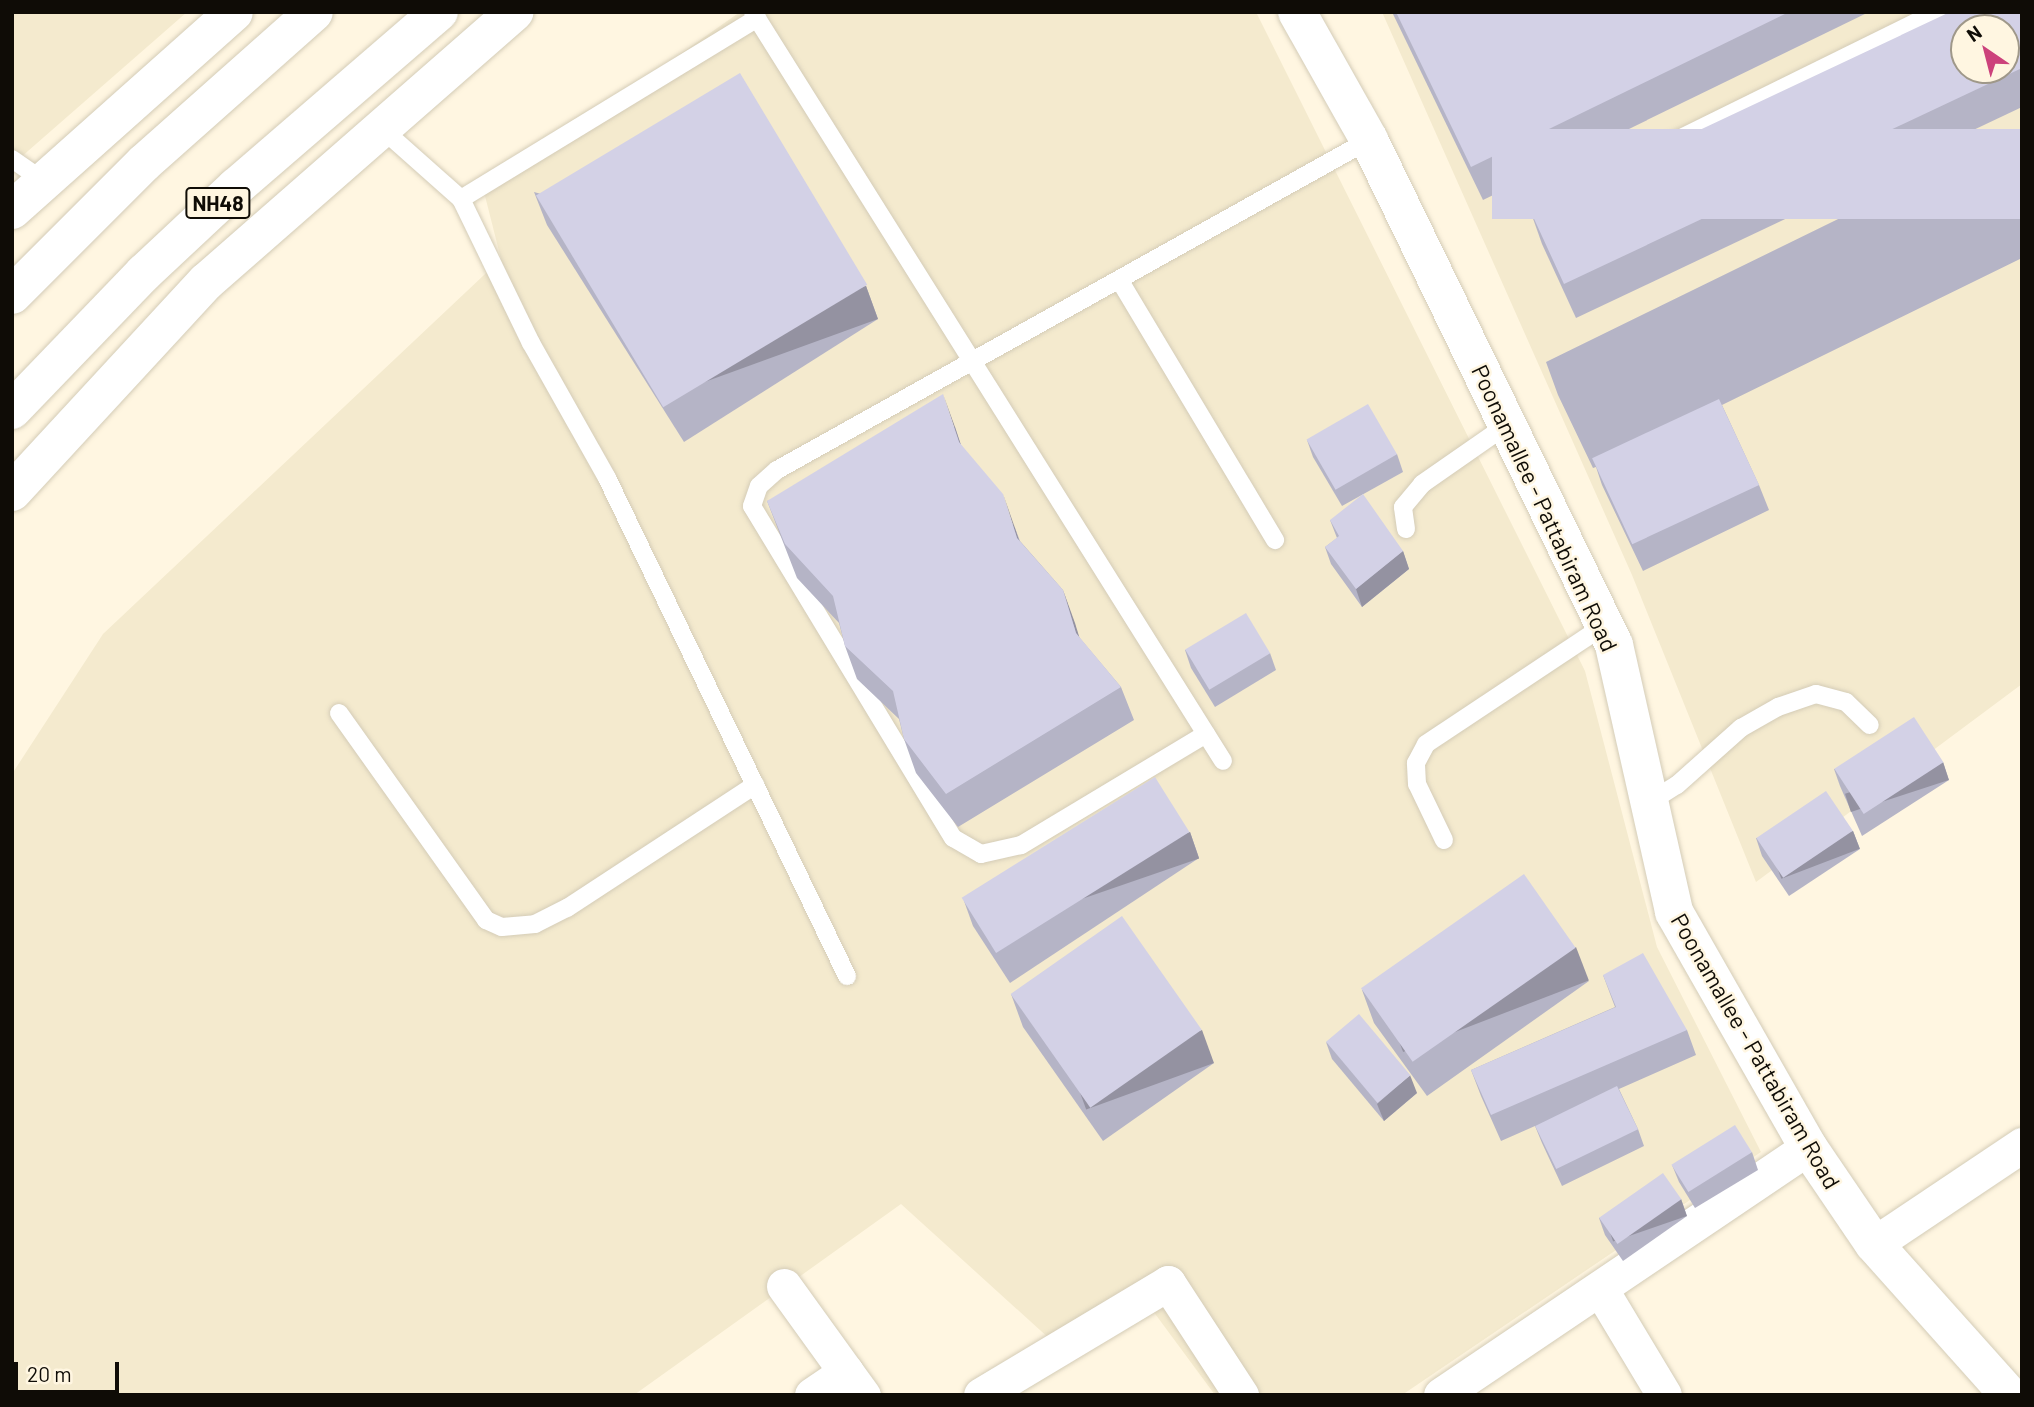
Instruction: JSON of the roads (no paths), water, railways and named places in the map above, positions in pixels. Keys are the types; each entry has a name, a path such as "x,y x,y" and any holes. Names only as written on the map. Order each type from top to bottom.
{"main road":[{"path":"12,210 27,170 234,12"},
{"path":"12,295 144,163 314,12"},
{"name":"NH48","path":"12,411 144,273 236,187 439,12"},
{"path":"12,492 206,282 514,12"},
{"name":"Poonamallee - Pattabiram Road","path":"1297,12 1369,140 1614,645 1674,912 1808,1147 1874,1244 2009,1395"}],"street":[{"path":"1874,1244 2022,1145"},
{"path":"1441,1395 1601,1290 1808,1147"},
{"path":"981,1395 1168,1283 1241,1395"},
{"path":"784,1286 854,1383 812,1395"},
{"path":"1601,1290 1664,1395"}],"lane":[{"path":"1620,168 1937,12"},
{"path":"461,199 755,15 1223,761"},
{"path":"381,128 461,199 531,342 607,478 846,976"},
{"path":"1206,734 1021,845 981,853 953,838 752,506 759,486 777,471 974,364 1369,140"},
{"path":"1120,281 1275,540"},
{"path":"1406,529 1403,507 1422,484 1507,425"},
{"path":"1444,839 1417,784 1416,763 1426,744 1605,625"},
{"path":"1648,803 1677,785 1741,728 1778,707 1816,694 1846,702 1870,725"},
{"path":"339,713 486,920 502,927 535,925 567,908 755,785"}]}
